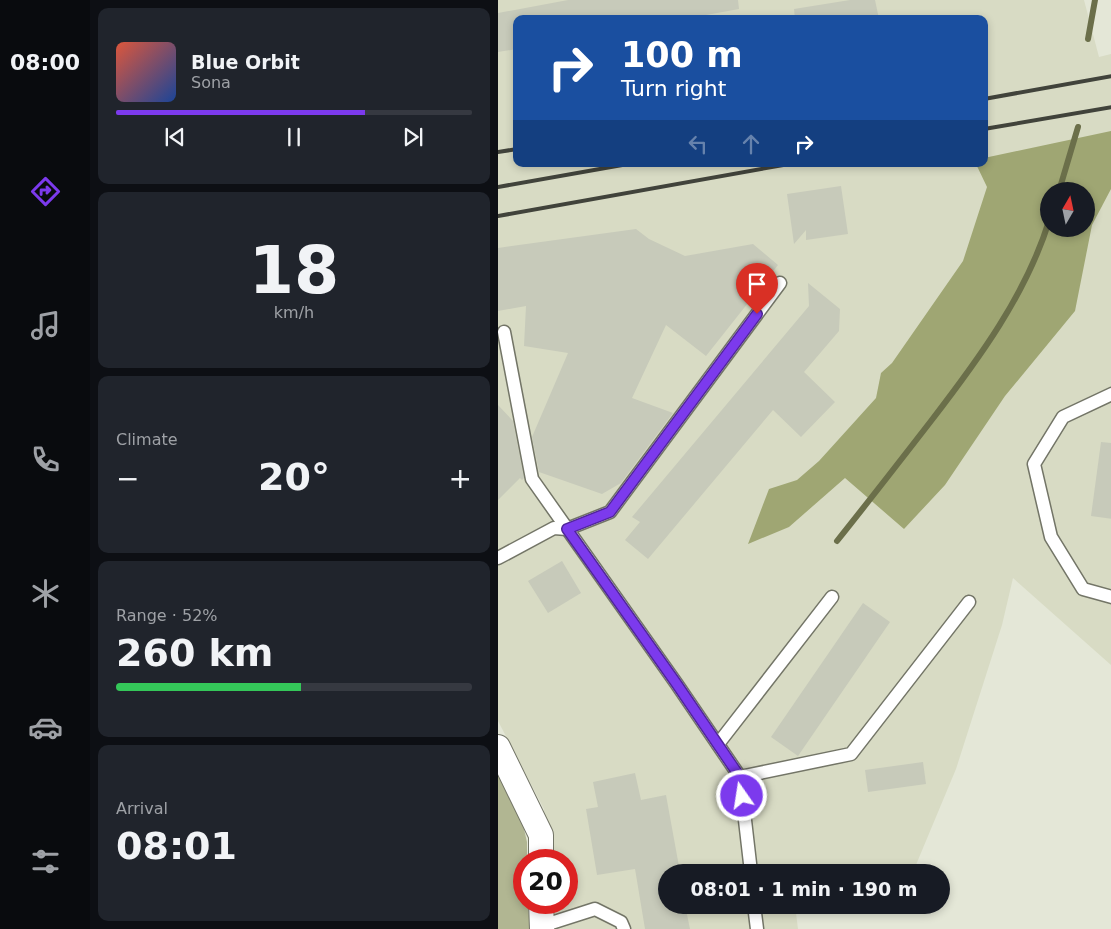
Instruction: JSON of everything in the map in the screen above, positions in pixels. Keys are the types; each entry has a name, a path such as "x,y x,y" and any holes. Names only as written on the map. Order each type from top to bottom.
{"street":[{"path":"498,747 541,835 541,849"},
{"path":"541,914 542,927"}],"lane":[{"path":"498,558 554,528 567,529 610,512 780,284"},
{"path":"504,332 532,479 740,777 750,864"},
{"path":"1112,394 1063,417 1034,464 1051,537 1083,589 1112,597"},
{"path":"718,744 832,596"},
{"path":"740,777 850,754 969,602"},
{"path":"542,927 595,909 621,922 624,929"},
{"path":"755,914 757,929"}],"shaded area":[{"path":"498,0 1084,0 1099,57 1111,54 1111,665 1013,578 1002,625 956,769 916,864 658,864 658,914 796,914 798,929 554,929 552,914 578,914 578,849 546,849 544,809 498,721"},
{"path":"498,768 518,803 527,842 527,849 513,849 513,914 529,914 531,929 498,929"}],"green space":[{"path":"1111,131 1111,189 1096,217 1096,182 1040,182 1040,238 1089,238 1075,311 1005,396 945,485 904,529 845,478 789,527 748,544 769,489 797,480 819,461 876,398 881,373 892,363 963,261 987,187 977,167 988,167 988,157"}],"building":[{"path":"568,0 738,0 739,9 706,15 513,15 513,50 498,52 498,13"},
{"path":"850,0 875,0 878,15 795,15 794,9"},
{"path":"841,186 848,234 806,240 806,230 794,244 787,194"},
{"path":"636,229 649,239 685,256 753,244 778,265 706,356 666,325 632,398 673,413 621,483 602,494 539,472 532,437 568,353 524,346 526,306 498,311 498,248"},
{"path":"808,283 840,309 839,331 804,372 835,402 801,437 773,410 648,559 625,540 640,522 632,517 809,306"},
{"path":"498,405 513,421 524,478 522,480 520,478 498,500"},
{"path":"1101,442 1112,443 1112,519 1091,516"},
{"path":"562,561 581,593 548,613 528,581"},
{"path":"863,603 890,622 798,756 771,737"},
{"path":"923,762 926,784 868,792 865,770"},
{"path":"635,773 641,800 666,795 679,864 658,864 658,914 687,914 690,929 645,929 635,869 597,875 586,809 598,807 593,782"}],"waterway":[{"path":"1088,39 1095,0"},
{"path":"1062,182 1078,127"},
{"path":"837,541 931,421 983,350 1014,301 1043,238"}],"railway":[{"path":"988,98 1112,76"},
{"path":"988,128 1112,107"},
{"path":"498,152 513,150"},
{"path":"498,187 611,167"},
{"path":"498,216 772,167"}],"route":[{"path":"742,796 740,777 567,529 610,512 757,314"}]}
